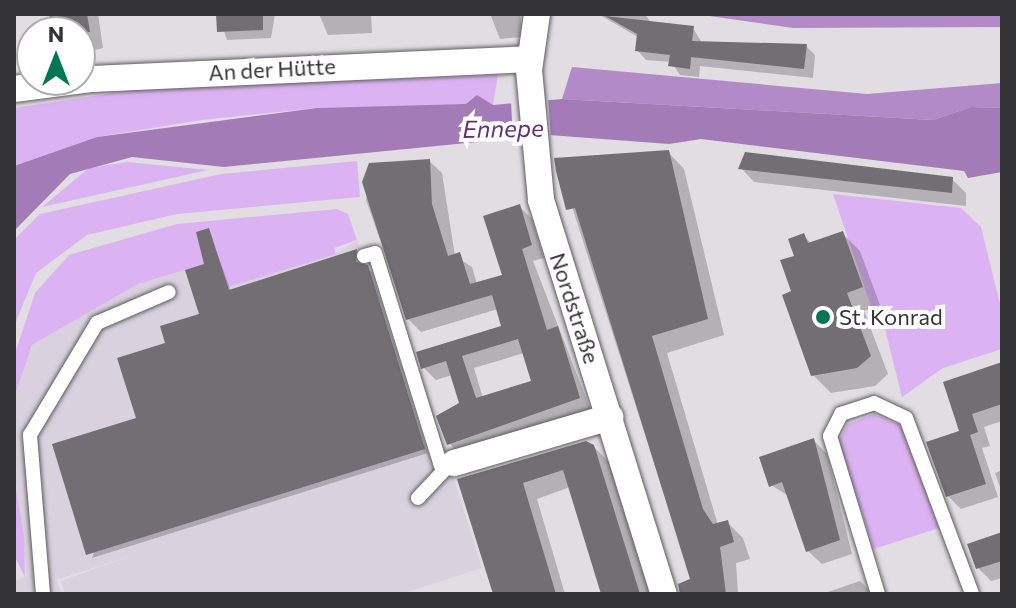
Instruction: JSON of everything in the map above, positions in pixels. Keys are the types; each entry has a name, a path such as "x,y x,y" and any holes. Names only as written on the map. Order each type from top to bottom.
{"street":[{"name":"Nordstraße","path":"537,14 530,70 534,167 664,594"},
{"name":"An der Hütte","path":"14,89 108,78 530,70"},
{"path":"448,464 610,417"}],"lane":[{"path":"364,256 375,253 390,320 409,381 448,464 418,498"},
{"path":"43,594 30,435 97,323 169,292"},
{"path":"878,594 830,436 841,414 874,403 906,418 972,594"}],"shaded area":[{"path":"695,14 1002,14 1002,27 793,28"},
{"path":"572,67 867,94 1002,83 1002,108 971,107 933,120 562,99"},
{"path":"498,75 493,105 317,108 202,120 97,137 14,166 14,108 146,88"},
{"path":"357,161 360,197 177,214 87,235 36,273 14,326 14,240 40,214 221,174"},
{"path":"127,162 208,170 42,207 89,168"},
{"path":"833,194 961,208 981,227 1002,312 1002,349 943,368 902,397 884,325 877,324"},
{"path":"337,209 348,214 357,240 334,248 336,254 228,287 204,264 138,284 32,345 14,398 14,356 35,293 69,255 177,224"},
{"path":"357,240 361,251 380,246 482,568 401,594 65,594 61,581 133,555 56,580 62,594 14,594 14,581 27,576 14,478 14,398 32,345 138,284 204,262 335,254"},
{"path":"874,414 904,427 939,528 874,549 838,442 848,424"},
{"path":"14,478 24,536 25,577 14,555"}],"water":[{"name":"Ennepe","path":"477,95 493,105 562,99 933,120 971,107 1002,108 1002,172 968,178 964,171 701,139 669,144 549,135 224,167 132,157 70,174 14,231 14,166 97,137 317,108 466,104"}],"pier":[{"path":"548,97 551,139 513,143 511,100"}],"building":[{"path":"49,14 87,16 49,16"},
{"path":"216,14 263,14 263,30 217,32"},
{"path":"605,16 694,26 692,41 807,44 804,69 691,57 690,69 668,66 670,55 635,51 637,34"},
{"path":"669,150 708,319 652,336 703,509 713,524 728,520 734,542 720,547 726,594 680,594 678,584 690,579 575,208 566,210 554,158"},
{"path":"745,152 953,177 952,193 738,169"},
{"path":"430,159 432,204 448,256 460,252 470,284 502,275 483,216 520,204 532,245 522,249 547,330 558,326 580,398 447,445 436,416 459,403 446,361 421,369 416,352 501,326 492,295 406,320 362,182 369,163","holes":["518,339 531,381 476,398 462,356"]},
{"path":"209,228 229,290 357,249 356,262 368,265 425,449 86,555 52,444 136,418 117,358 165,343 160,326 199,314 185,270 204,264 196,232"},
{"name":"St. Konrad","path":"843,231 863,287 847,293 871,356 857,368 811,376 782,295 791,291 780,260 794,256 788,239 804,233 808,243"},
{"path":"1002,362 1002,404 972,414 978,432 970,435 986,484 946,497 926,442 959,431 943,382"},
{"path":"814,438 840,540 806,552 782,482 769,487 759,457"},
{"path":"586,441 594,445 640,594 601,594 563,470 523,483 556,594 493,594 457,479"},
{"path":"1002,532 1002,561 976,569 967,544"}],"place":[{"name":"St. Konrad","path":"823,317"}]}
